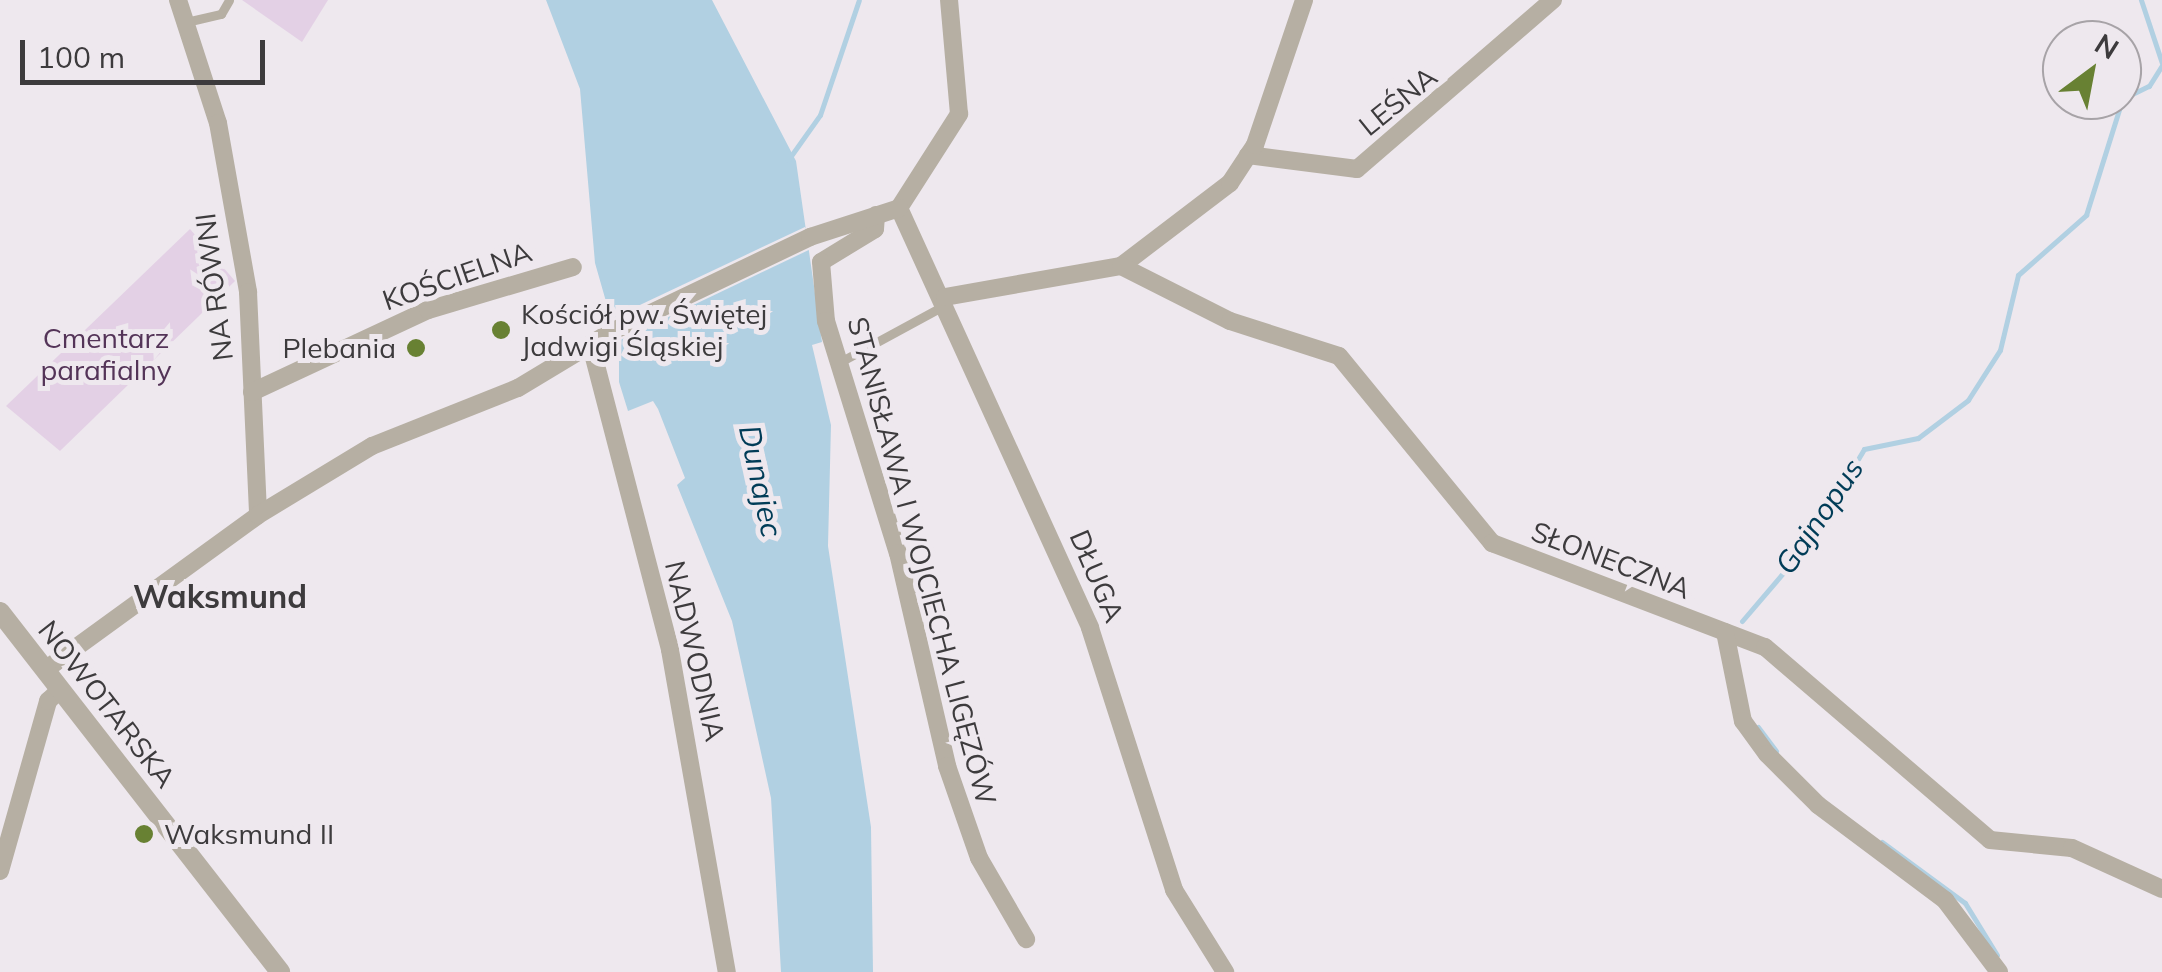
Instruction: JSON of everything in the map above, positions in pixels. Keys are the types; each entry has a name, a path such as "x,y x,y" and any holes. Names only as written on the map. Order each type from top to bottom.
{"street":[{"name":"NA RÓWNI","path":"178,0 218,124 248,292 258,515"},
{"path":"45,670 258,515 372,446 518,388 611,332 810,237 899,208 959,114 950,0"},
{"path":"946,300 1122,266 1202,210 1248,155 1304,0"},
{"name":"LEŚNA","path":"1248,155 1357,168 1553,0"},
{"name":"DŁUGA","path":"899,208 946,300 1090,628 1174,890 1225,972"},
{"name":"STANISŁAWA I WOJCIECHA LIGĘZÓW","path":"876,215 876,229 821,262 839,362 898,553 947,766 978,858 1026,939"},
{"name":"SŁONECZNA","path":"1122,266 1230,322 1339,356 1492,543 1765,647 1990,840 2072,848 2162,889"},
{"name":"KOŚCIELNA","path":"252,392 428,310 572,268"},
{"name":"NADWODNIA","path":"591,346 670,650 727,972"},
{"name":"NOWOTARSKA","path":"0,612 280,972"},
{"path":"1725,632 1742,720 1767,754 1818,806 1946,900 1999,972"},
{"path":"0,871 48,701 60,690"}],"lane":[{"path":"186,22 221,14 230,0"},
{"path":"839,362 946,300"}],"green space":[{"path":"242,0 328,0 302,42"},
{"name":"Cmentarz parafialny","path":"190,229 235,281 60,451 6,406"}],"water":[{"name":"Dunajec","path":"546,0 712,0 796,161 822,342 812,345 831,425 828,546 871,827 873,972 781,972 771,798 732,621 677,485 685,478 658,409 653,401 628,411 619,382 619,347 595,263 580,89"}],"pier":[{"path":"805,227 815,247 616,342 606,321"}],"waterway":[{"path":"788,160 820,115 859,0"},
{"name":"Gajnopus","path":"2141,0 2162,63"},
{"name":"Gajnopus","path":"2142,89 2149,86 2162,65"},
{"name":"Gajnopus","path":"1742,621 1806,546 1864,449 1918,438 1968,400 2000,350 2018,275 2086,215 2116,120"},
{"name":"Gajnopus","path":"1758,727 1776,751"},
{"name":"Gajnopus","path":"1882,842 1965,903 1997,955"}],"place":[{"name":"Kościół pw. Świętej Jadwigi Śląskiej","path":"501,330"},
{"name":"Plebania","path":"416,348"},
{"name":"Waksmund II","path":"144,834"}],"district":[{"name":"Waksmund","path":"220,596"}]}
